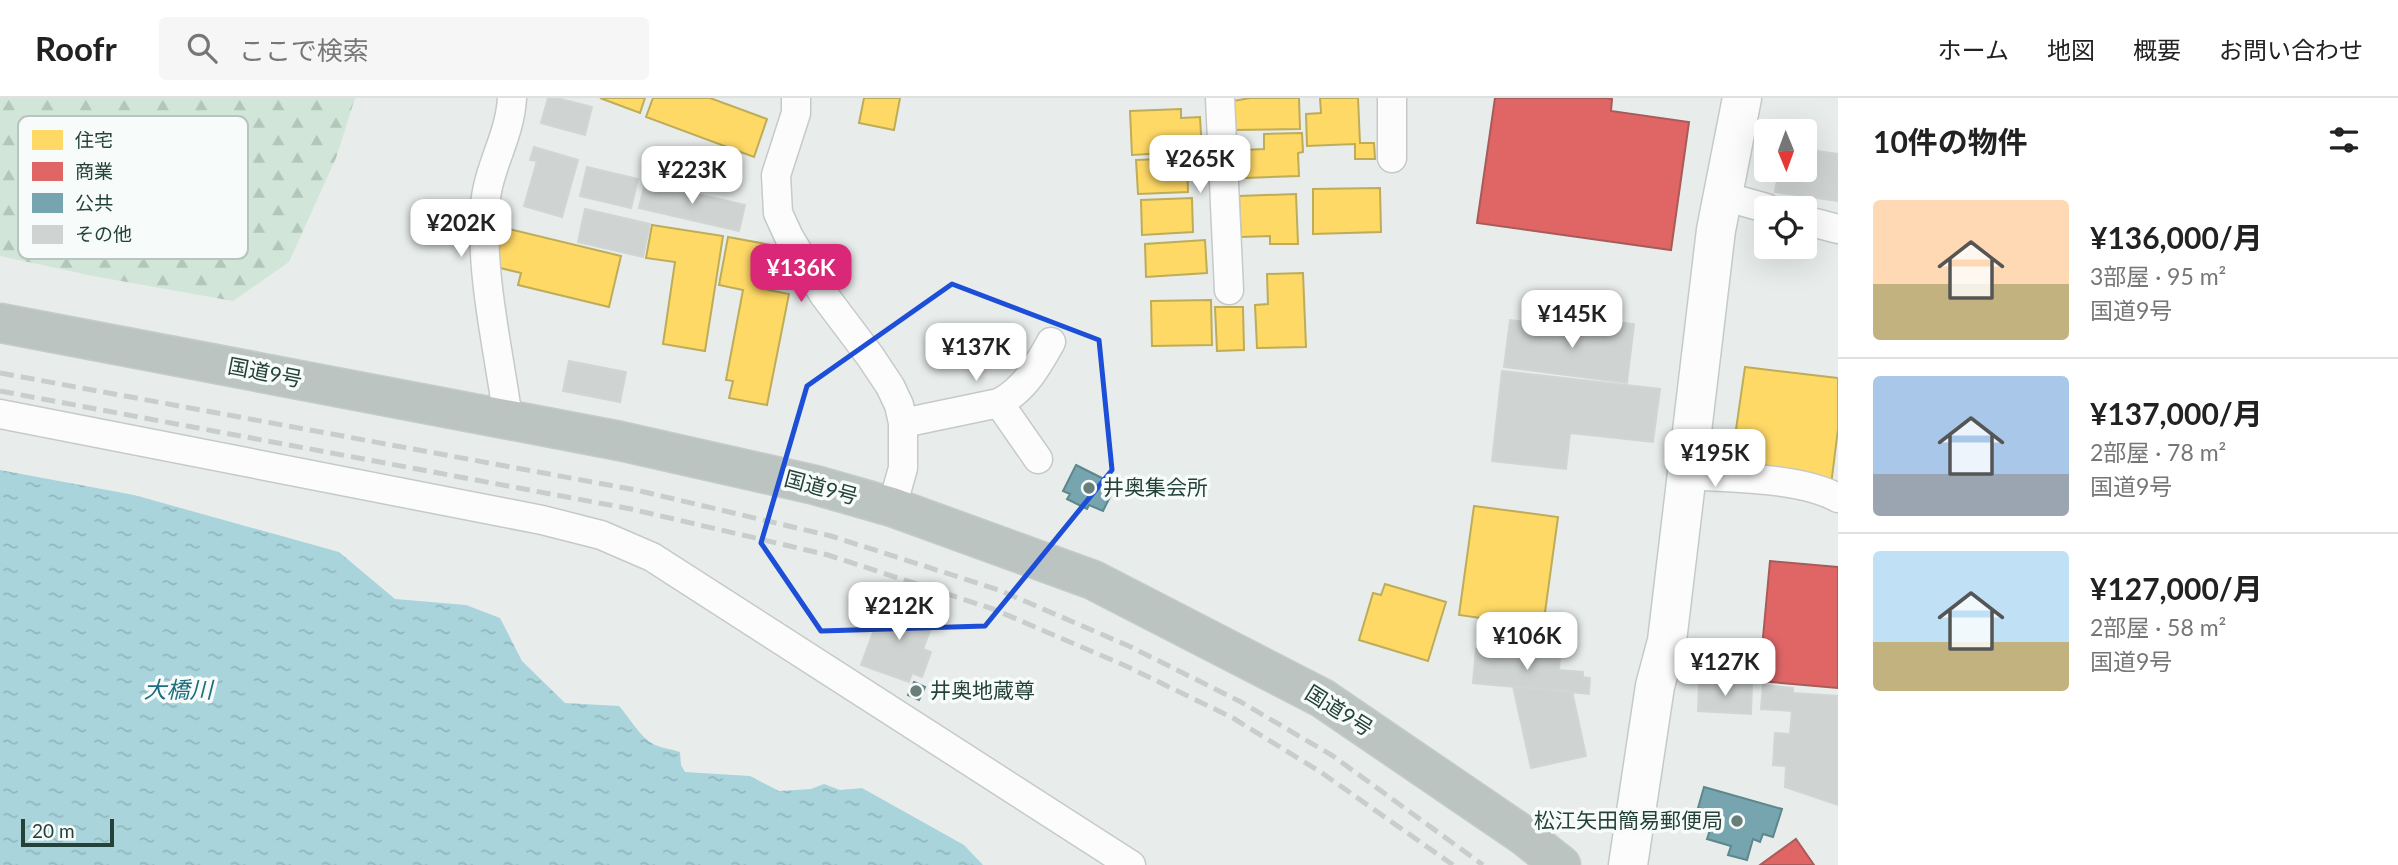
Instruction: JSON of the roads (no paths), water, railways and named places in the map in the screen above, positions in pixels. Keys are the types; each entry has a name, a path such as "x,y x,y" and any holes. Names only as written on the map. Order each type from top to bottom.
{"highway":[{"name":"国道9号","path":"0,323 508,419 803,482 891,507 1093,580 1322,698 1523,835 1561,865"}],"street":[{"path":"508,419 485,257 485,205 489,183 508,130 512,98"},
{"path":"796,98 796,113 776,175 778,213 789,237 824,295 890,386 899,405 903,423 904,468 891,507"},
{"path":"1220,98 1229,290"},
{"path":"1392,98 1392,158"},
{"path":"1628,865 1656,686 1667,641 1716,230 1742,98"},
{"path":"1723,196 1754,205"},
{"path":"1817,223 1838,229"},
{"path":"903,423 999,403 1013,396 1035,370 1051,342"},
{"path":"999,403 1038,459"},
{"path":"0,414 542,520 601,535 652,557 1131,865"},
{"path":"1687,475 1788,484 1826,492 1838,498"}],"water":[{"name":"大橋川","path":"0,470 134,495 339,552 395,599 466,605 500,618 522,661 565,703 619,706 648,741 680,752 681,765 685,772 750,776 779,791 811,789 824,784 840,790 862,788 964,845 983,865 0,865"}],"railway":[{"path":"0,373 636,490 831,536 999,590 1131,647 1241,702 1333,756 1483,865"},
{"path":"0,391 631,509 828,555 993,609 1126,666 1233,718 1322,773 1453,865"}],"place":[{"name":"井奥集会所","path":"1089,488"},
{"name":"井奥地蔵尊","path":"916,691"},
{"name":"松江矢田簡易郵便局","path":"1737,821"}]}
